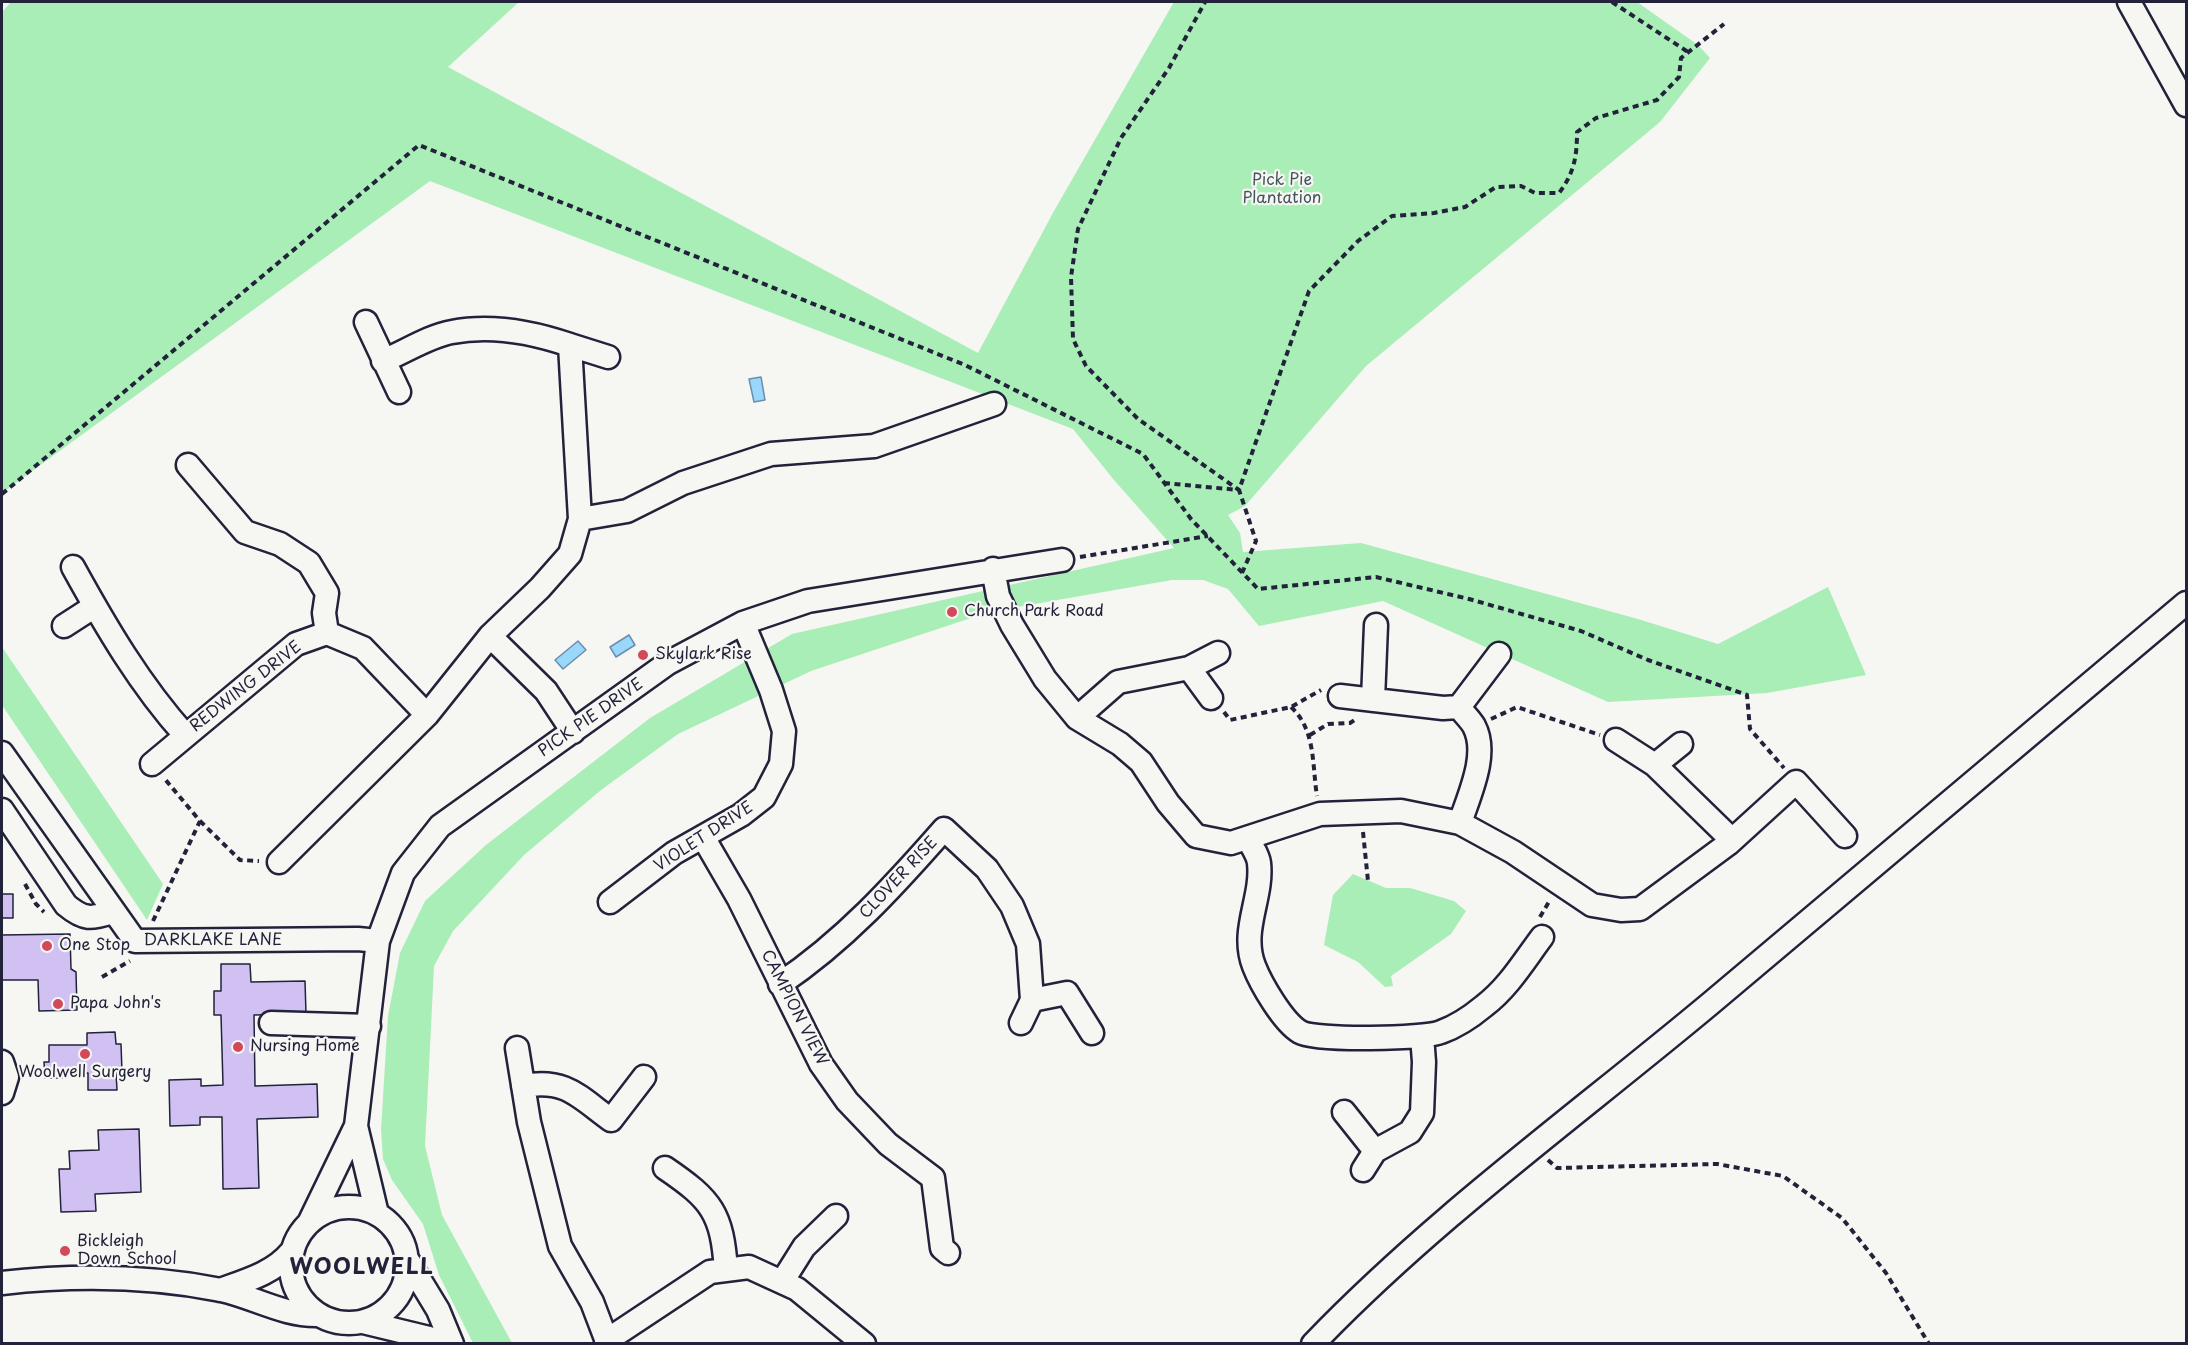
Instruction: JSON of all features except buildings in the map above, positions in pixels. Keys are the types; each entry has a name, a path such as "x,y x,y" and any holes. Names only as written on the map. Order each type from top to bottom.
{"street":[{"path":"2129,2 2187,105"},
{"path":"366,322 399,392"},
{"path":"383,361 450,332 493,328 537,334 608,357"},
{"path":"279,862 427,715 490,636 540,588 570,554 580,519 570,345"},
{"path":"580,519 627,511 683,483 771,454 874,446 994,404"},
{"path":"188,465 245,532 280,544 309,563 327,593 324,612 327,633 363,648 427,715"},
{"name":"PICK PIE DRIVE","path":"310,1221 356,1126 378,941 403,873 440,825 668,663 742,623 808,601 993,569 1062,560"},
{"path":"74,567 95,606 143,683 186,735"},
{"path":"993,569 998,596 1012,626 1045,679 1077,718 1120,744 1140,762 1160,807 1196,836 1231,843 1320,814 1401,811 1460,823 1513,852 1592,905 1621,910 1640,909 1732,840 1796,782 1845,836"},
{"path":"1313,1344 1399,1260 1534,1146 1711,1004 2187,603"},
{"path":"64,626 95,606"},
{"name":"VIOLET DRIVE","path":"610,902 674,853 741,815 764,797 781,764 784,731 771,690 742,623"},
{"path":"1373,700 1376,624"},
{"name":"REDWING DRIVE","path":"152,764 296,644 327,633"},
{"path":"490,636 546,691 573,732"},
{"path":"1077,718 1118,682 1189,668 1218,653"},
{"path":"1340,696 1443,708 1459,707 1499,654"},
{"path":"1189,668 1211,698"},
{"path":"1459,707 1474,727 1478,744 1477,770 1460,823"},
{"path":"1616,740 1655,765 1732,840"},
{"path":"1655,765 1681,744"},
{"name":"DARKLAKE LANE","path":"2,753 112,912 135,941 143,943 358,939 378,941"},
{"path":"2,810 66,905 76,914 92,919 112,912"},
{"name":"CLOVER RISE","path":"780,984 842,937 885,897 944,829 987,869 1012,906 1028,944 1032,1000 1021,1023"},
{"name":"CAMPION VIEW","path":"703,837 739,899 821,1064 847,1101 888,1144 933,1178 942,1248 948,1253"},
{"path":"1248,838 1258,860 1259,882 1247,941 1254,966 1281,1014 1301,1033 1340,1038 1422,1036 1440,1033 1482,1008 1502,991 1542,937"},
{"path":"1032,1000 1067,993 1092,1033"},
{"path":"271,1023 369,1026"},
{"path":"1363,1170 1375,1150 1410,1132 1422,1113 1424,1062 1422,1036"},
{"path":"517,1048 529,1122 560,1246 592,1302 607,1342 710,1272 749,1267 797,1289 864,1344"},
{"path":"2,1062 7,1077 2,1093"},
{"path":"524,1086 544,1082 568,1089 611,1120 644,1077"},
{"path":"1344,1112 1375,1150"},
{"name":"PICK PIE DRIVE","path":"356,1126 377,1214"},
{"path":"665,1168 708,1201 719,1223 726,1270"},
{"path":"220,1290 284,1262 298,1235 310,1221 325,1211 343,1207 361,1208 377,1214 392,1226 402,1241 407,1259 438,1310 452,1344"},
{"path":"782,1282 804,1247 836,1216"},
{"path":"291,1252 291,1276 294,1284 301,1299 318,1315 340,1323 363,1322 429,1338 440,1344"},
{"path":"363,1322 379,1316 396,1298 406,1275 407,1259"},
{"path":"2,1283 41,1278 109,1278 220,1290 302,1316 318,1315"}],"path":[{"path":"1205,2 1169,68 1121,138 1078,230 1071,277 1073,339 1086,366 1138,419 1239,490 1256,541 1242,573"},
{"path":"1612,2 1688,52"},
{"path":"1239,490 1309,291 1358,241 1392,216 1434,213 1465,207 1496,187 1521,186 1535,194 1559,194 1571,177 1577,149 1577,132 1596,118 1657,100 1679,77 1681,58 1724,24"},
{"path":"1164,483 1239,490"},
{"path":"1062,560 1208,536"},
{"path":"1211,698 1230,720 1292,708 1328,686 1340,696"},
{"path":"1310,735 1328,724 1350,723 1366,712 1373,700"},
{"path":"1474,727 1516,707 1616,740"},
{"path":"1292,708 1303,718 1310,735 1320,814"},
{"path":"152,764 200,821 240,860 279,862"},
{"path":"1361,813 1368,881"},
{"path":"102,977 132,960 143,943 200,821"},
{"path":"1542,937 1533,929 1559,884"},
{"path":"1534,1146 1557,1168 1717,1164 1783,1176 1842,1218 1886,1273 1929,1344"}],"green space":[{"name":"Pick Pie Plantation","path":"11,2 519,2 448,67 978,353 1054,211 1174,2 1637,2 1698,45 1710,58 1660,122 1366,366 1245,506 1228,515 1240,533 1243,552 1361,543 1638,619 1718,644 1828,587 1866,675 1767,693 1608,702 1383,601 1259,626 1228,589 1203,580 1172,580 989,612 811,671 678,734 601,790 524,855 453,931 434,966 425,1146 442,1215 512,1343 473,1343 439,1275 423,1224 392,1180 383,1159 381,1130 388,1016 400,953 425,901 486,845 650,718 792,634 1174,548 1073,429 430,181 2,493 2,12"},
{"path":"2,647 163,884 147,920 2,705"},
{"path":"1353,874 1386,888 1410,888 1454,901 1466,911 1451,934 1391,976 1393,986 1385,987 1358,962 1324,945 1333,895"}],"water":[{"path":"761,377 765,400 754,402 749,379"},
{"path":"629,635 635,645 616,657 610,647"},
{"path":"578,641 586,650 563,669 555,660"}],"place":[{"name":"Church Park Road","path":"952,612"},
{"name":"Skylark Rise","path":"643,655"},
{"name":"One Stop","path":"47,946"},
{"name":"Papa John's","path":"58,1004"},
{"name":"Nursing Home","path":"238,1047"},
{"name":"Woolwell Surgery","path":"85,1054"},
{"name":"Bickleigh Down School","path":"65,1251"}],"district":[{"name":"WOOLWELL","path":"362,1268"}]}
